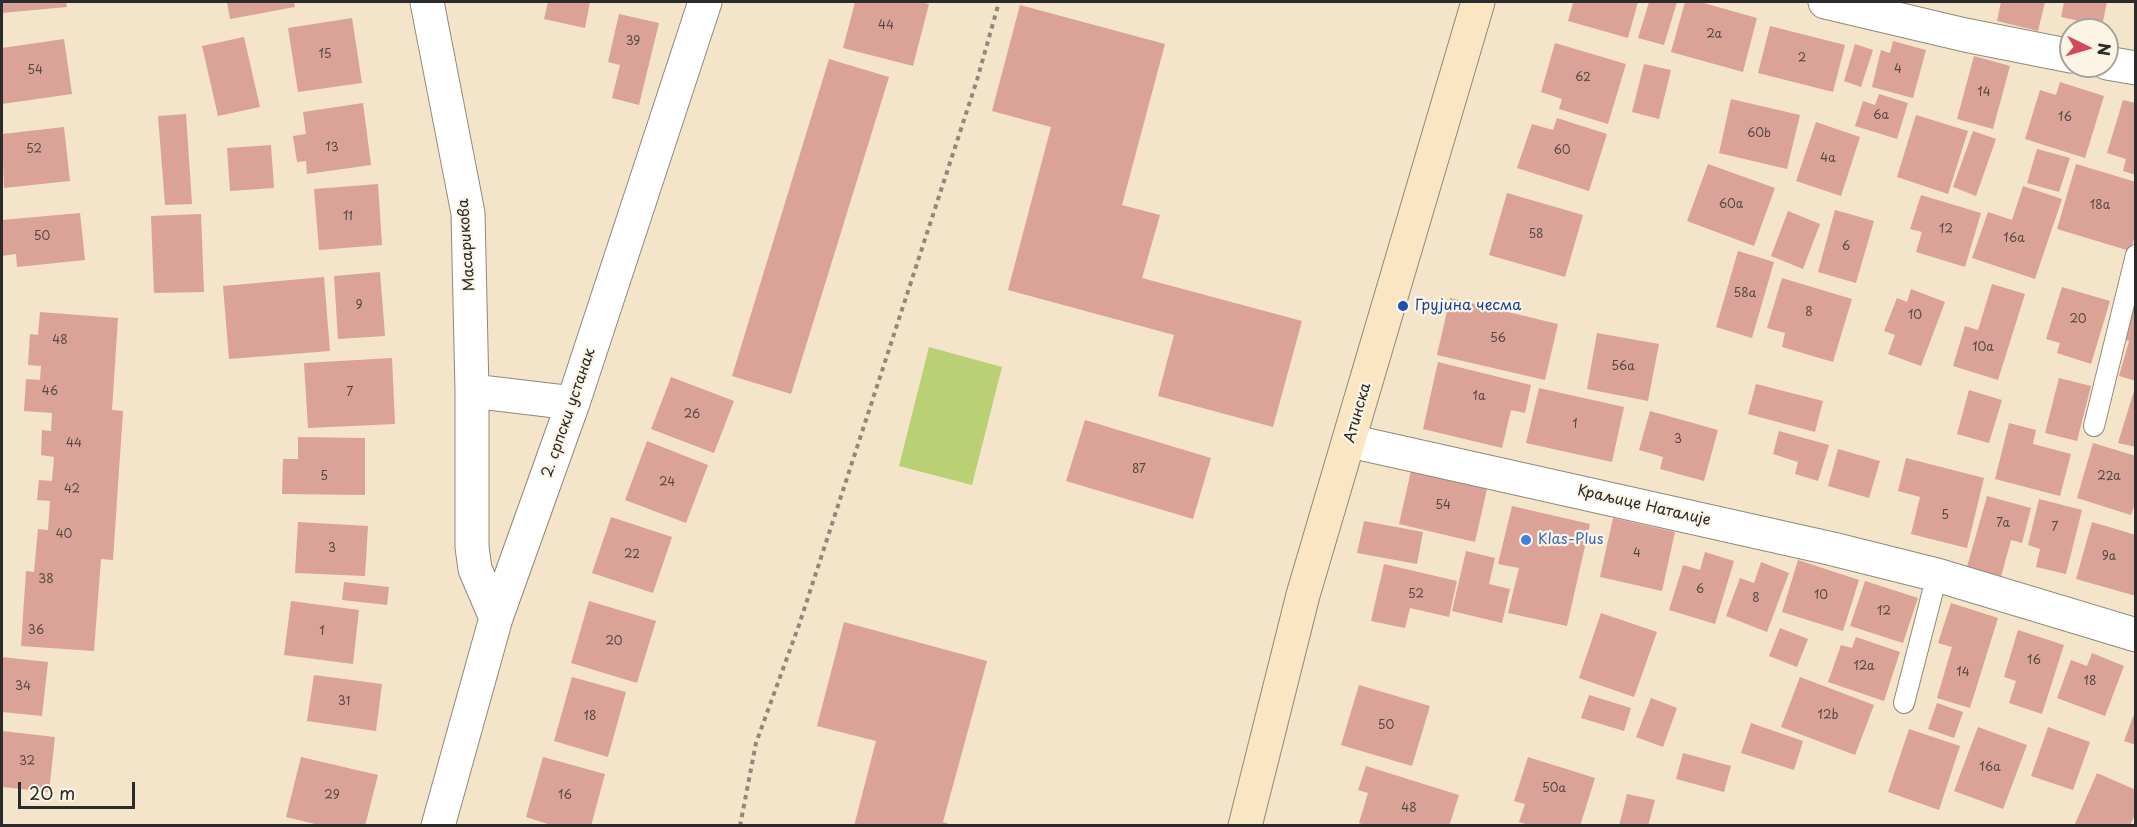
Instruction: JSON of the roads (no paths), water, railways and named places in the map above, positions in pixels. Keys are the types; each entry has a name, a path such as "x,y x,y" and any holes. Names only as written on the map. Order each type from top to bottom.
{"street":[{"name":"Масарикова","path":"427,2 468,213 472,391 472,547 475,569 496,618"},
{"name":"2. српски устанак","path":"438,825 496,618 573,403 705,2"},
{"name":"Атинска","path":"1245,825 1303,595 1478,2"},
{"path":"1825,2 1965,35 2059,54"},
{"path":"2119,65 2136,68"},
{"path":"472,391 573,403"},
{"name":"Краљице Наталије","path":"1350,441 1788,538 1936,575 2136,635"}],"lane":[{"path":"2094,426 2132,283 2136,255"},
{"path":"1904,703 1936,575"}],"place":[{"name":"Грујина чесма","path":"1403,306"},
{"name":"Klas-Plus","path":"1526,540"}]}
